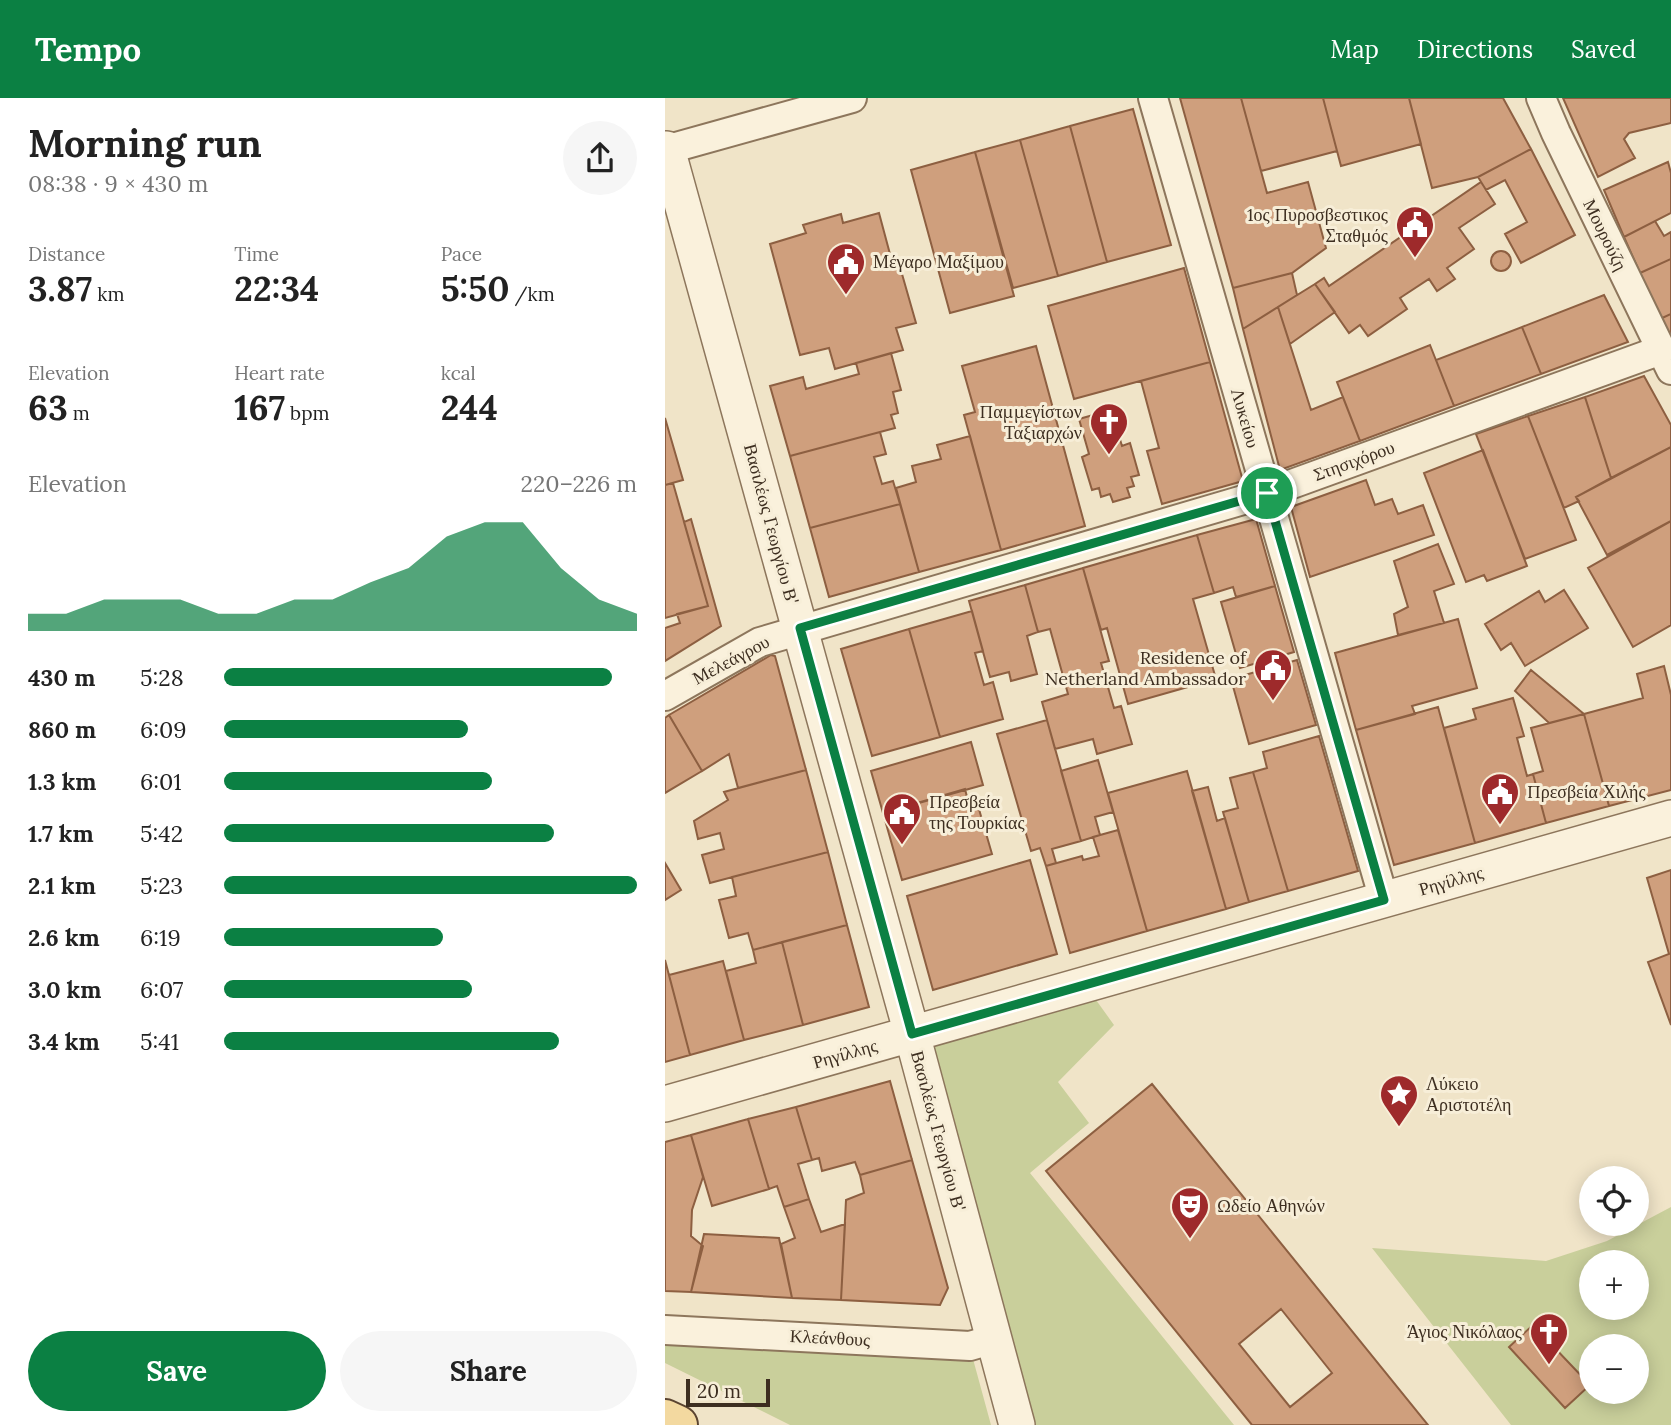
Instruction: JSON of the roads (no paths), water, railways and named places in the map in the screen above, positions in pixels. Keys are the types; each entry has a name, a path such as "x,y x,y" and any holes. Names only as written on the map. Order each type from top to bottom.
{"main road":[{"path":"665,1419 678,1425"}],"street":[{"path":"666,150 852,98"},
{"name":"Λυκείου","path":"1153,98 1384,900"},
{"name":"Μουρούζη","path":"1541,98 1666,360"},
{"name":"Βασιλέως Γεωργίου Β'","path":"666,150 912,1034 1017,1425"},
{"name":"Στησιχόρου","path":"800,628 1267,493 1666,360"},
{"name":"Μελεάγρου","path":"665,696 760,642 800,628"},
{"name":"Ρηγίλλης","path":"665,1104 1671,818"},
{"name":"Κλεάνθους","path":"665,1330 970,1346 994,1339"}],"place":[{"name":"1ος Πυροσβεστικος Σταθμός","path":"1415,259"},
{"name":"Μέγαρο Μαξίμου","path":"846,296"},
{"name":"Παμμεγίστων Ταξιαρχών","path":"1109,456"},
{"name":"Residence of Netherland Ambassador","path":"1273,702"},
{"name":"Πρεσβεία Χιλής","path":"1500,826"},
{"name":"Πρεσβεία της Τουρκίας","path":"902,846"},
{"name":"Λύκειο Αριστοτέλη","path":"1399,1128"},
{"name":"Ωδείο Αθηνών","path":"1190,1240"},
{"name":"Άγιος Νικόλαος","path":"1549,1366"}]}
